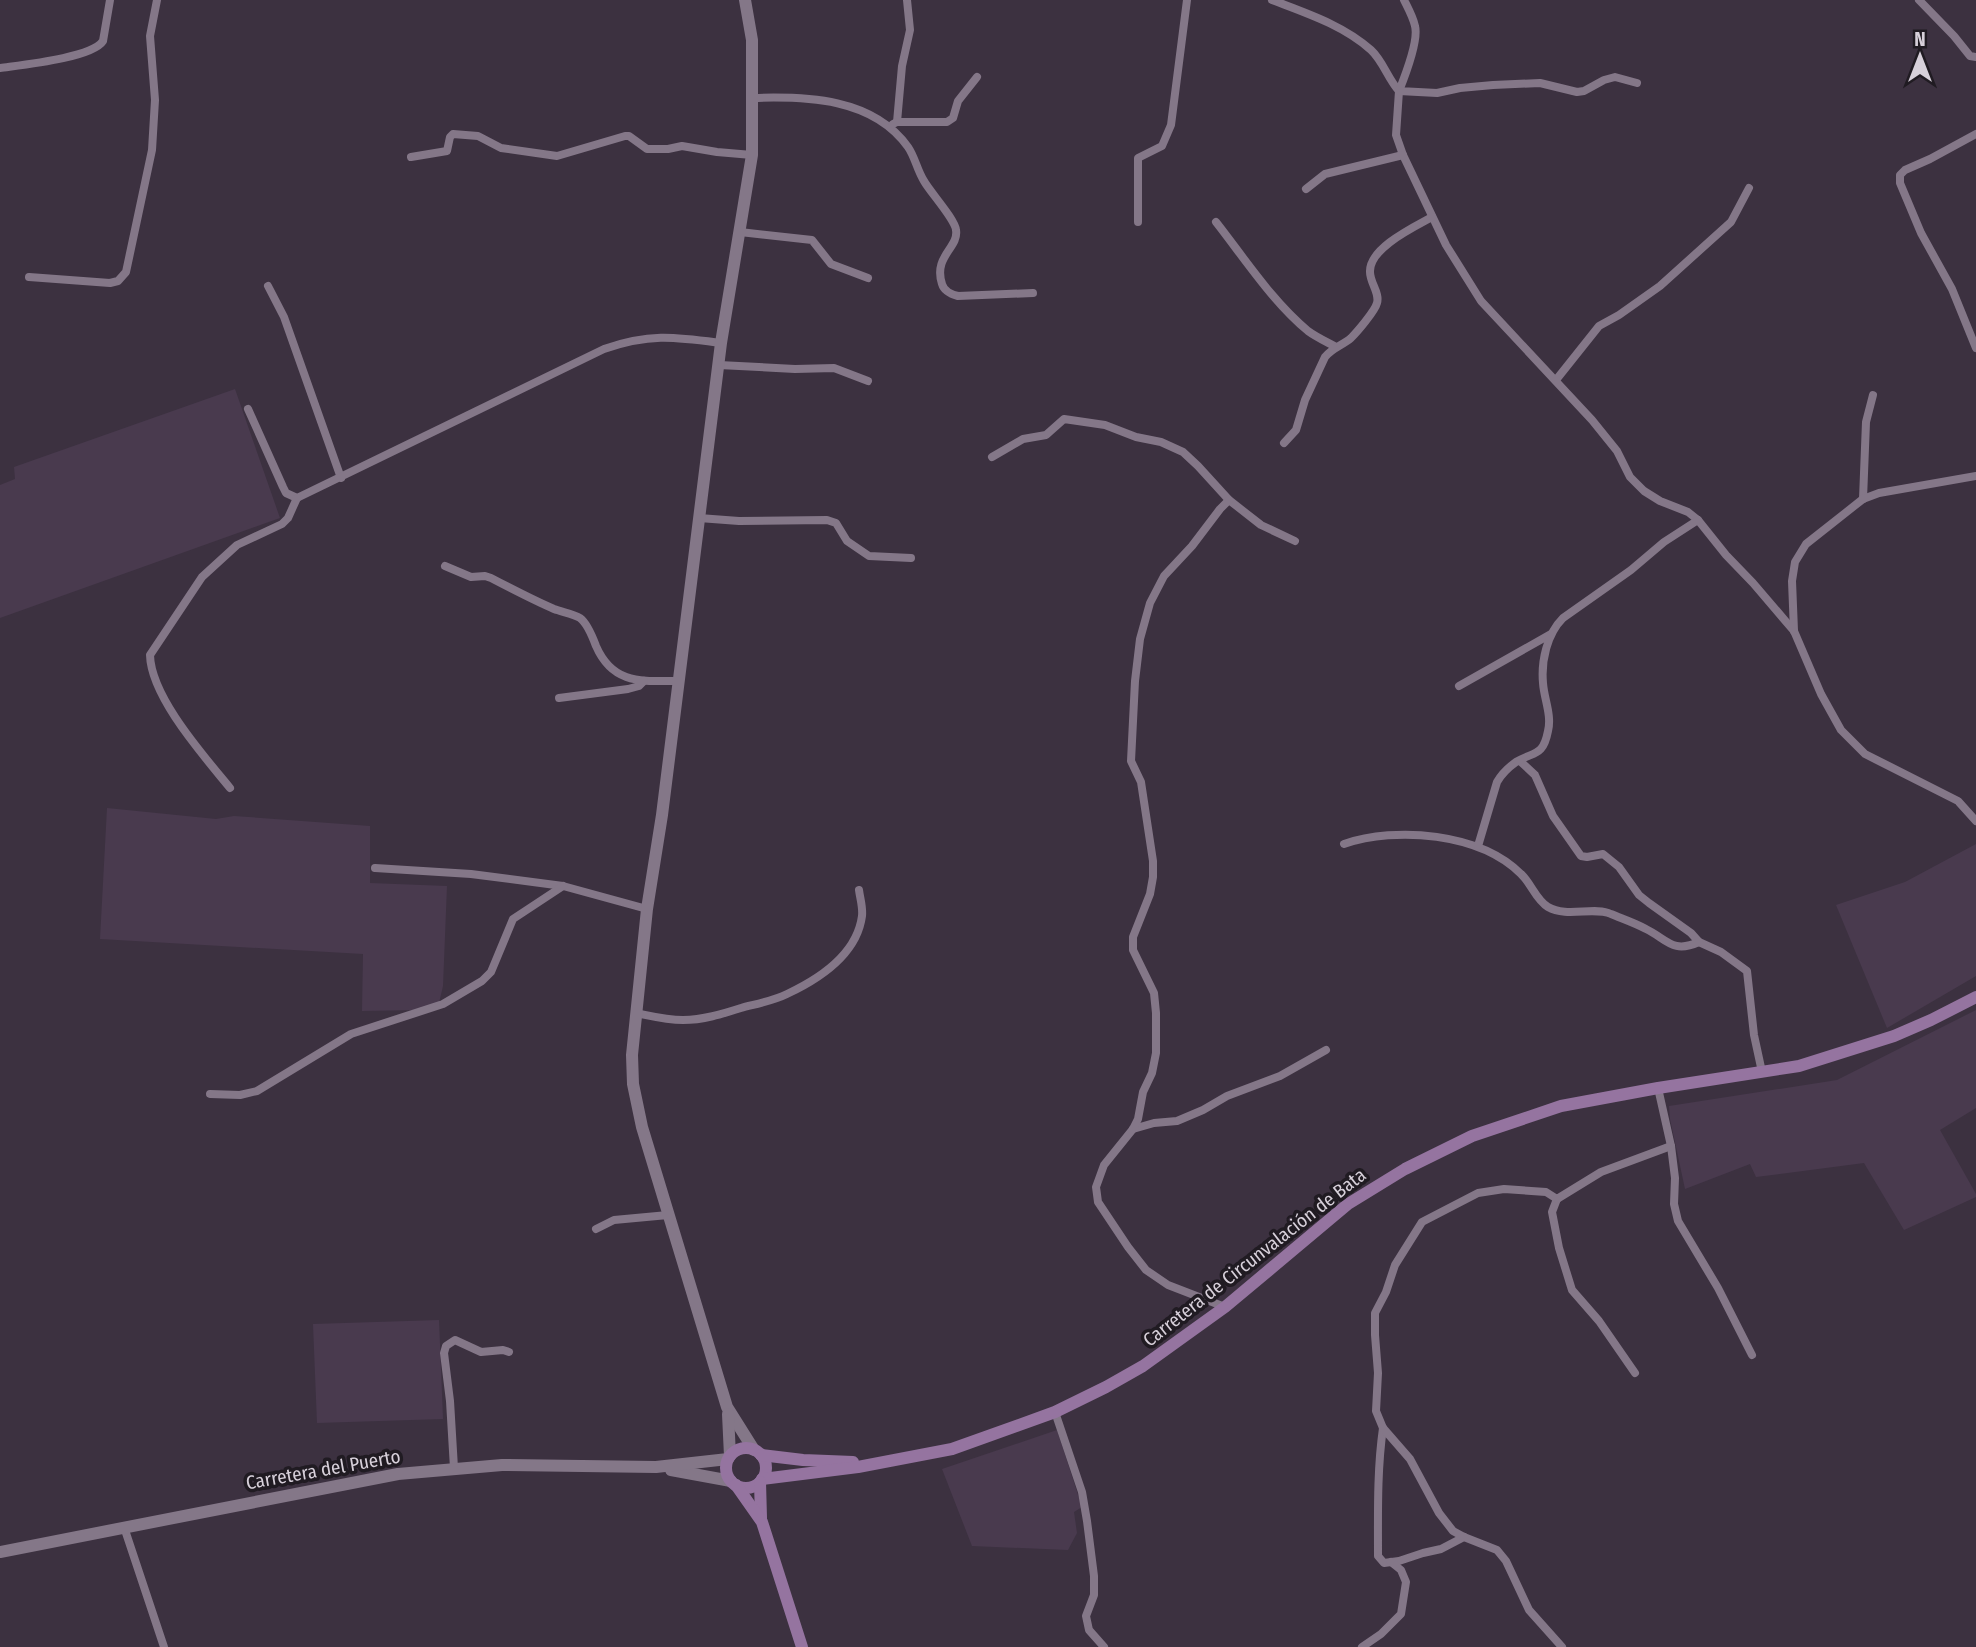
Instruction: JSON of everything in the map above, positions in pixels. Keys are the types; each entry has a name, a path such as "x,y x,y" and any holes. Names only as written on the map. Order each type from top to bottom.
{"main road":[{"path":"745,0 751,40 752,155 721,343 662,815 647,909 632,1055 633,1084 642,1128 727,1407 729,1458 726,1471 762,1522"},
{"name":"Carretera de Circunvalación de Bata","path":"761,1480 848,1469 952,1449 1055,1412 1143,1367 1225,1307 1348,1204 1405,1169 1472,1136 1561,1106 1799,1066 1894,1036 1976,997"},
{"path":"727,1407 758,1453 765,1469 761,1480 762,1522 802,1647"},
{"path":"729,1458 741,1449 758,1453"},
{"name":"Carretera de Circunvalación de Bata","path":"758,1453 803,1460 878,1463"},
{"name":"Carretera del Puerto","path":"0,1552 398,1474 502,1465 656,1467 729,1458"},
{"name":"Carretera del Puerto","path":"656,1467 734,1483"},
{"path":"734,1483 749,1487 761,1480"}],"street":[{"path":"0,68 47,61 99,47 103,41 110,0"},
{"path":"29,277 110,282 118,281 126,272 152,150 155,100 150,36 157,0"},
{"path":"897,122 902,66 910,30 907,0"},
{"path":"1138,222 1138,158 1162,146 1171,124 1188,0"},
{"path":"1272,0 1348,33 1373,52 1399,91 1437,93 1493,85 1540,83 1577,92 1615,77 1637,83"},
{"path":"1404,0 1416,32 1399,91 1396,135 1446,245 1481,300 1556,380 1617,451 1630,477 1644,491 1660,501 1688,512 1698,520 1794,631 1821,694 1841,730 1865,754 1958,801 1976,821"},
{"path":"1919,0 1954,36 1969,56 1976,57"},
{"path":"887,126 897,122 947,122 953,118 958,102 977,77"},
{"path":"752,98 774,97 840,103 881,121 909,149 924,182 955,225 956,236 940,267 946,291 958,296 1033,293"},
{"path":"411,157 447,151 450,136 453,134 478,136 501,148 557,156 625,136 647,149 681,146 752,155"},
{"path":"1976,134 1905,170 1900,175 1900,183 1921,233 1952,289 1976,348"},
{"path":"1306,188 1325,174 1403,155"},
{"path":"1556,380 1599,327 1660,286 1731,222 1749,188"},
{"path":"1284,443 1296,430 1305,400 1325,357 1353,336 1376,307 1377,297 1370,276 1371,264 1388,242 1432,217"},
{"path":"1216,222 1288,312 1309,332 1336,347"},
{"path":"740,232 812,240 831,264 868,278"},
{"path":"268,286 284,317 341,478"},
{"path":"230,788 175,719 154,675 150,654 202,577 237,545 282,524 288,519 297,498 604,349 627,341 671,336 721,343"},
{"path":"719,365 834,368 867,381"},
{"path":"1863,499 1866,422 1873,396"},
{"path":"248,409 286,493 297,498"},
{"path":"992,457 1023,439 1045,435 1064,419 1105,425 1136,437 1161,442 1183,452 1229,500 1261,525 1295,541"},
{"path":"1794,631 1792,581 1795,562 1806,544 1863,499 1879,493 1976,476"},
{"path":"1225,1307 1168,1285 1146,1270 1098,1202 1096,1187 1104,1164 1138,1119 1143,1092 1155,1064 1156,1053 1154,993 1133,950 1133,937 1150,894 1153,877 1141,782 1131,761 1140,639 1150,603 1164,576 1229,500"},
{"path":"699,518 739,521 827,520 836,523 847,541 869,556 911,558"},
{"path":"1459,686 1551,634 1563,618 1631,570 1664,542 1698,520"},
{"path":"445,566 471,577 491,578 534,600 581,618 600,654 621,677 643,681 678,681"},
{"path":"1478,846 1497,782 1516,762 1540,751 1544,746 1549,720 1543,683 1551,634"},
{"path":"559,698 628,689 639,686 643,681"},
{"path":"1520,761 1535,775 1553,816 1581,856 1599,853 1605,856 1619,867 1639,895 1691,933 1699,942 1721,952 1747,971 1754,1035 1762,1072"},
{"path":"1344,844 1375,836 1443,836 1478,846 1506,862 1522,874 1539,899 1548,907 1578,913 1609,912 1648,929 1673,945 1688,947 1699,942"},
{"path":"375,868 471,874 563,886 647,909"},
{"path":"210,1094 240,1095 257,1091 351,1034 443,1004 488,976 513,919 563,886"},
{"path":"635,1013 673,1020 706,1018 771,1000 799,988 846,953 857,934 861,919 859,890"},
{"path":"1133,1129 1154,1123 1177,1121 1227,1096 1280,1076 1326,1050"},
{"path":"1658,1088 1671,1146 1675,1178 1674,1204 1678,1221 1718,1287 1752,1355"},
{"path":"1635,1373 1599,1321 1572,1290 1559,1248 1552,1212 1557,1199 1601,1172 1671,1146"},
{"path":"1557,1199 1546,1192 1504,1189 1478,1193 1422,1222 1395,1265 1375,1313 1378,1373 1376,1411 1383,1428 1410,1460 1438,1513 1453,1531 1497,1550 1506,1561 1529,1610 1562,1647"},
{"path":"597,1229 614,1220 668,1215"},
{"path":"454,1468 444,1353 446,1346 455,1340 481,1352 503,1349 509,1352"},
{"path":"1055,1412 1082,1492 1087,1521 1094,1595 1086,1616 1090,1630 1104,1647"},
{"path":"1383,1428 1379,1457 1378,1556 1384,1563 1407,1559 1423,1552 1441,1549 1464,1537"},
{"path":"124,1527 164,1647"},
{"path":"1362,1647 1381,1634 1401,1614 1406,1582 1401,1570 1391,1562"}],"shaded area":[{"path":"235,389 280,518 0,618 0,485 15,479 14,467"},
{"path":"107,808 216,819 234,816 370,826 370,883 447,886 443,986 439,1003 419,1010 362,1011 363,954 100,939"},
{"path":"1976,844 1976,976 1887,1028 1836,905 1905,882"},
{"path":"1976,1010 1976,1108 1940,1130 1976,1197 1904,1230 1864,1163 1756,1177 1750,1164 1685,1189 1669,1106 1837,1080"},
{"path":"439,1320 443,1419 317,1423 313,1324"},
{"path":"1057,1430 1082,1507 1074,1512 1077,1533 1068,1550 972,1546 942,1469"}]}
